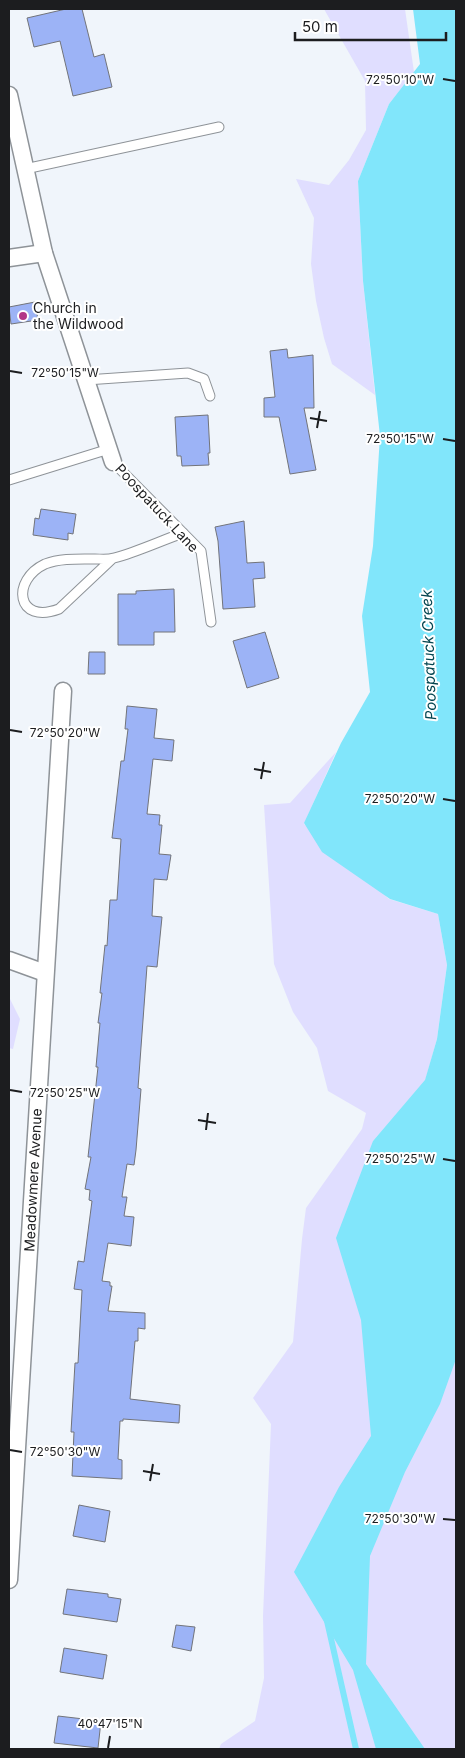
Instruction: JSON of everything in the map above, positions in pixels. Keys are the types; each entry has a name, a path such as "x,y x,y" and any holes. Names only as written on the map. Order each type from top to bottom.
{"street":[{"name":"Poospatuck Lane","path":"9,95 44,253 111,455"},
{"path":"9,258 44,253"},
{"name":"Meadowmere Avenue","path":"9,1580 63,691"},
{"path":"9,960 45,973"}],"lane":[{"path":"25,168 219,127"},
{"path":"86,380 188,374 204,379 210,396"},
{"path":"9,480 111,455"},
{"name":"Poospatuck Lane","path":"111,455 200,551 211,622"},
{"path":"112,559 59,609 50,613 38,613 28,609 22,601 25,581 31,573 46,564 75,558 112,559 183,533"}],"shaded area":[{"path":"324,9 405,9 414,72 389,104 358,181 363,281 375,395 332,364 316,301 311,264 314,218 296,179 329,185 349,160 366,130 365,81"},
{"path":"336,752 304,824 389,899 438,914 447,965 437,1039 425,1081 373,1141 456,1305 456,1749 219,1749 221,1744 255,1721 264,1678 263,1616 271,1424 253,1398 293,1342 306,1208 362,1129 366,1113 328,1091 317,1048 293,1012 274,964 264,805 290,803"},
{"path":"9,997 20,1019 13,1049 9,1048"}],"water":[{"path":"413,9 456,9 456,1359 440,1404 405,1472 370,1556 366,1664 425,1749 376,1749 353,1670 294,1572 339,1487 371,1436 361,1320 336,1238 373,1141 425,1080 437,1039 447,965 438,914 390,899 322,852 304,823 341,743 370,692 362,616 373,546 380,436 363,281 358,181 389,104 420,64"}],"building":[{"path":"66,9 82,9 94,57 104,54 112,87 73,96 60,41 34,47 27,18"},
{"name":"Church in the Wildwood","path":"35,302 38,320 11,324 9,307"},
{"path":"287,349 288,358 313,355 314,408 304,408 316,470 290,474 279,417 264,417 264,398 275,397 270,351"},
{"path":"208,415 209,465 182,466 181,456 177,456 175,417"},
{"path":"41,509 76,514 73,534 68,533 68,540 33,535 35,518 39,519"},
{"path":"244,521 247,563 264,562 265,578 253,579 255,607 223,609 218,541 215,527"},
{"path":"174,589 175,632 154,632 154,645 118,645 118,594 136,594 136,591"},
{"path":"265,632 279,678 247,688 233,641"},
{"path":"89,652 105,652 105,674 88,674"},
{"path":"127,706 157,709 154,738 174,740 172,761 153,759 147,814 160,815 159,825 162,825 159,854 171,855 167,880 154,879 152,916 162,917 157,967 147,966 138,1088 141,1089 136,1150 134,1165 127,1164 122,1197 127,1197 124,1216 134,1217 131,1246 108,1243 102,1281 110,1282 110,1286 112,1286 108,1311 145,1313 145,1329 138,1328 138,1341 135,1341 130,1399 180,1405 179,1423 123,1419 123,1421 120,1421 118,1459 122,1460 122,1479 72,1476 74,1432 71,1432 75,1363 78,1363 82,1290 74,1289 78,1261 84,1262 92,1201 89,1200 90,1190 85,1189 91,1157 88,1157 98,1067 96,1067 100,1023 98,1023 105,945 107,946 110,900 117,900 121,839 112,838 121,761 124,761 128,729 125,729"},
{"path":"79,1505 110,1511 105,1542 73,1536"},
{"path":"67,1589 108,1594 108,1597 121,1599 117,1622 63,1614"},
{"path":"176,1625 195,1627 191,1651 172,1647"},
{"path":"64,1648 107,1655 103,1679 60,1672"},
{"path":"58,1716 101,1721 98,1748 54,1743"}],"waterway":[{"name":"Poospatuck Creek","path":"327,1621 356,1749"}],"place":[{"name":"Church in the Wildwood","path":"23,316"}]}
